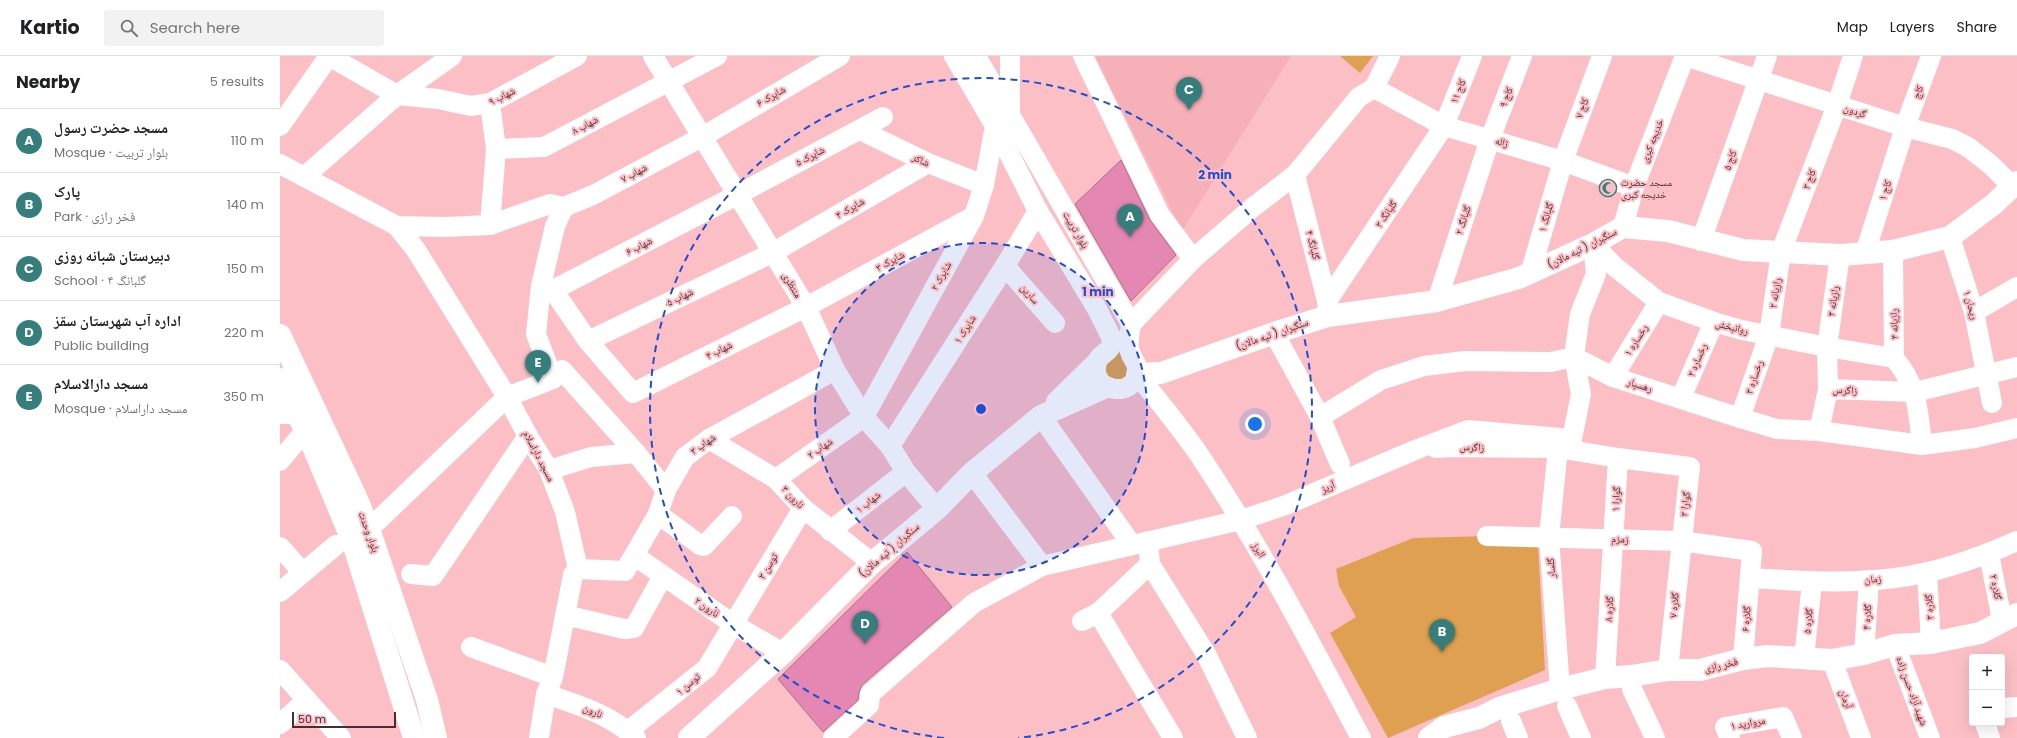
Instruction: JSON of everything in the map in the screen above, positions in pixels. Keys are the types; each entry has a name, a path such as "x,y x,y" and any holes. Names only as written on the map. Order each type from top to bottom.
{"main road":[{"name":"سنگبران ( تپه مالان)","path":"1137,374 1161,374 1274,332 1328,309 1437,301 1530,274 1593,244 1623,227 1668,231 1701,241 1744,250 1840,255 1893,251 1950,237 1994,204 2015,184"},
{"name":"بلوار وحدت","path":"280,335 357,499 369,529 427,700 436,738"},
{"path":"1041,416 1096,365"},
{"name":"بلوار وحدت","path":"280,379 288,414 311,442 352,540 414,738"},
{"name":"سنگبران ( تپه مالان)","path":"689,738 783,653 872,563 937,509 972,473 1041,416 1106,387"},
{"name":"فخر رازی","path":"1429,738 1444,727 1479,718 1500,708 1563,697 1605,678 1631,676 1668,670 1700,670 1768,656 1832,660 1864,654 1895,645 1931,643 1980,633 2010,617"}],"street":[{"path":"280,126 329,56 397,95"},
{"name":"شهاب ۹","path":"397,95 438,99 471,106 490,103 577,56"},
{"name":"منتظری","path":"653,56 806,307 835,370 864,417 890,446 906,472 937,509"},
{"name":"شهاب ۸","path":"496,149 544,147 717,56"},
{"name":"شاپرک ۶","path":"702,137 840,56"},
{"name":"بلوار تربیت","path":"954,56 1003,121 1131,324"},
{"name":"بلوار تربیت","path":"976,56 1038,210 1096,307 1112,339 1109,349"},
{"name":"شاپرک ۲","path":"864,417 974,216 1003,121 1010,56"},
{"path":"1083,56 1160,215 1194,259"},
{"path":"1130,352 1131,324 1194,259 1252,208 1294,175 1359,97 1374,88 1390,56"},
{"name":"کاج ۱۱","path":"1444,126 1472,56"},
{"name":"کاج ۹","path":"1490,139 1522,56"},
{"name":"کاج ۷","path":"1563,161 1602,56"},
{"name":"گردون","path":"1685,56 1905,128 1952,139 1968,147 2015,184"},
{"name":"خدیجه کبری","path":"1623,227 1634,187 1685,56"},
{"name":"کاج ۵","path":"1701,241 1767,56"},
{"name":"کاج ۳","path":"1781,252 1837,106 1853,56"},
{"name":"کاج","path":"1905,128 1931,56"},
{"path":"304,177 397,95 441,59"},
{"name":"ژاله","path":"1374,88 1444,126 1563,161 1634,187"},
{"path":"490,103 496,149 490,225"},
{"name":"شاپرک ۵","path":"737,195 883,117"},
{"name":"گلبانگ ۳","path":"1328,309 1444,126"},
{"name":"کاج ۱","path":"1865,253 1905,128"},
{"name":"شاکر","path":"860,130 928,163 984,185"},
{"name":"شهاب ۷","path":"564,206 593,195 702,137"},
{"name":"گلبانگ ۲","path":"1437,301 1490,139"},
{"name":"گلبانگ ۱","path":"1530,274 1563,161"},
{"name":"شاپرک ۴","path":"772,253 928,163"},
{"path":"280,164 398,226 444,228 490,225 550,204 564,206 555,226 547,288 536,334 553,379"},
{"name":"گلبانگ ۴","path":"1294,175 1328,309"},
{"name":"شهاب ۶","path":"547,288 737,195"},
{"name":"شاپرک ۱","path":"890,446 1005,266 1038,210"},
{"name":"شاپرک ۳","path":"806,307 974,216"},
{"name":"مسجد داراسلام","path":"398,226 416,250 507,397 528,436 549,470 565,512 578,569"},
{"name":"ریحان ۱","path":"1950,237 1974,312 1985,374 1992,403"},
{"name":"روانبخش","path":"1593,244 1614,266 1659,302 1714,322 1827,347 1894,358"},
{"name":"گلسار","path":"1581,738 1563,697 1549,537 1565,444 1581,394 1574,358 1580,314 1596,274 1593,244"},
{"name":"رازیانه ۴","path":"1893,251 1894,358"},
{"name":"رازیانه ۲","path":"1769,335 1781,252"},
{"name":"شهاب ۵","path":"588,341 772,253"},
{"name":"رازیانه ۳","path":"1828,389 1827,347 1840,255"},
{"name":"سارین","path":"1005,266 1055,323"},
{"path":"1974,312 2017,287"},
{"path":"547,288 588,341"},
{"name":"رخساره ۱","path":"1613,377 1659,302"},
{"name":"شهاب ۴","path":"588,341 633,393 806,307"},
{"name":"رخساره ۲","path":"1681,398 1714,322"},
{"path":"1274,332 1320,417 1340,464"},
{"name":"رخساره ۳","path":"1740,418 1769,335"},
{"path":"1118,347 1130,352 1137,362 1137,374 1134,381 1123,389 1106,387 1098,380 1096,365 1101,354 1109,349 1118,347"},
{"path":"1320,417 1381,380 1424,366 1466,360 1551,362 1574,358"},
{"name":"رهسپار","path":"1574,358 1613,377 1740,418"},
{"path":"1894,358 1908,376 1915,392 1922,445"},
{"name":"زاگرس","path":"1819,431 1828,389 1915,392 2017,367"},
{"path":"369,529 507,397 553,379 562,370 636,453 666,490"},
{"name":"شهاب ۳","path":"630,564 658,514 666,490 685,457 709,439 835,370"},
{"name":"البرز","path":"1137,374 1199,455 1241,520 1280,586 1361,738"},
{"path":"1041,416 1140,543 1150,564 1206,654 1247,738"},
{"name":"شهاب ۲","path":"776,479 864,417"},
{"path":"1740,418 1777,429 1819,431 1922,445 1975,438 2017,428"},
{"path":"411,574 434,576 528,436"},
{"path":"280,461 299,438"},
{"name":"نارون ۳","path":"709,439 776,479 803,508 872,563"},
{"name":"زاگرس","path":"1415,450 1452,447 1565,444 1618,458 1690,467"},
{"name":"آریز","path":"833,738 869,705 870,694 974,603 1042,566 1241,520 1286,505 1415,450"},
{"path":"549,470 591,457 636,453"},
{"name":"گوارا ۱","path":"1613,539 1618,458"},
{"name":"گوارا ۳","path":"1681,540 1690,467"},
{"name":"شهاب ۱","path":"830,531 906,472"},
{"path":"972,473 1042,566"},
{"name":"توسن ۳","path":"733,624 803,508"},
{"path":"658,514 700,545 704,546 732,516"},
{"name":"زمزم","path":"1488,536 1681,540 1752,551 1750,578"},
{"name":"گلاره ۸","path":"1605,678 1613,539"},
{"name":"گلاره ۷","path":"1668,670 1681,540"},
{"name":"زمان","path":"1750,578 1812,582 1896,578 1927,572 1989,554 2017,541"},
{"path":"280,592 336,545"},
{"path":"280,547 303,573"},
{"name":"گلاره ۲","path":"1989,554 2010,617"},
{"path":"540,738 549,685 573,575 578,569 630,564"},
{"name":"نارون ۲","path":"630,564 663,576 733,624 783,653"},
{"path":"1150,564 1090,617 1173,738"},
{"name":"گلاره ۳","path":"1927,572 1931,643"},
{"path":"564,615 624,629 634,628 663,576"},
{"name":"گلاره ۶","path":"1743,660 1750,578"},
{"name":"گلاره ۴","path":"1864,654 1869,580"},
{"name":"گلاره ۵","path":"1804,659 1812,582"},
{"name":"توسن ۱","path":"632,735 707,668 733,624"},
{"name":"شهید آزاد حسن زاده","path":"1895,645 1930,738"},
{"name":"نارون","path":"471,647 549,685 618,723 632,735"},
{"name":"آرمان","path":"1832,660 1861,738"},
{"path":"280,670 341,738"},
{"path":"1631,676 1632,689 1655,738"},
{"path":"280,724 307,700"},
{"path":"2005,708 2017,707"},
{"name":"مروارید ۱","path":"1730,738 1725,727 1783,716 1792,738"},
{"path":"1985,726 1990,738"}],"shaded area":[{"path":"1095,56 1291,56 1182,231"},
{"path":"1340,56 1373,56 1360,73"},
{"path":"1118,347 1137,362 1118,390 1097,359"},
{"path":"1488,536 1538,546 1545,670 1388,738 1330,633 1356,617 1339,586 1336,569 1413,538"}],"building":[{"path":"1121,160 1150,220 1176,255 1131,301 1075,204"},
{"path":"907,552 952,607 862,685 858,700 823,732 778,679"}],"place":[{"name":"دبیرستان شبانه روزی","path":"1189,110"},
{"name":"مسجد حضرت خدیجه کبری","path":"1608,188"},
{"name":"مسجد حضرت رسول","path":"1130,237"},
{"name":"مسجد دارالاسلام","path":"538,383"},
{"name":"اداره آب شهرستان سقز","path":"865,644"},
{"name":"پارک","path":"1442,652"}]}
